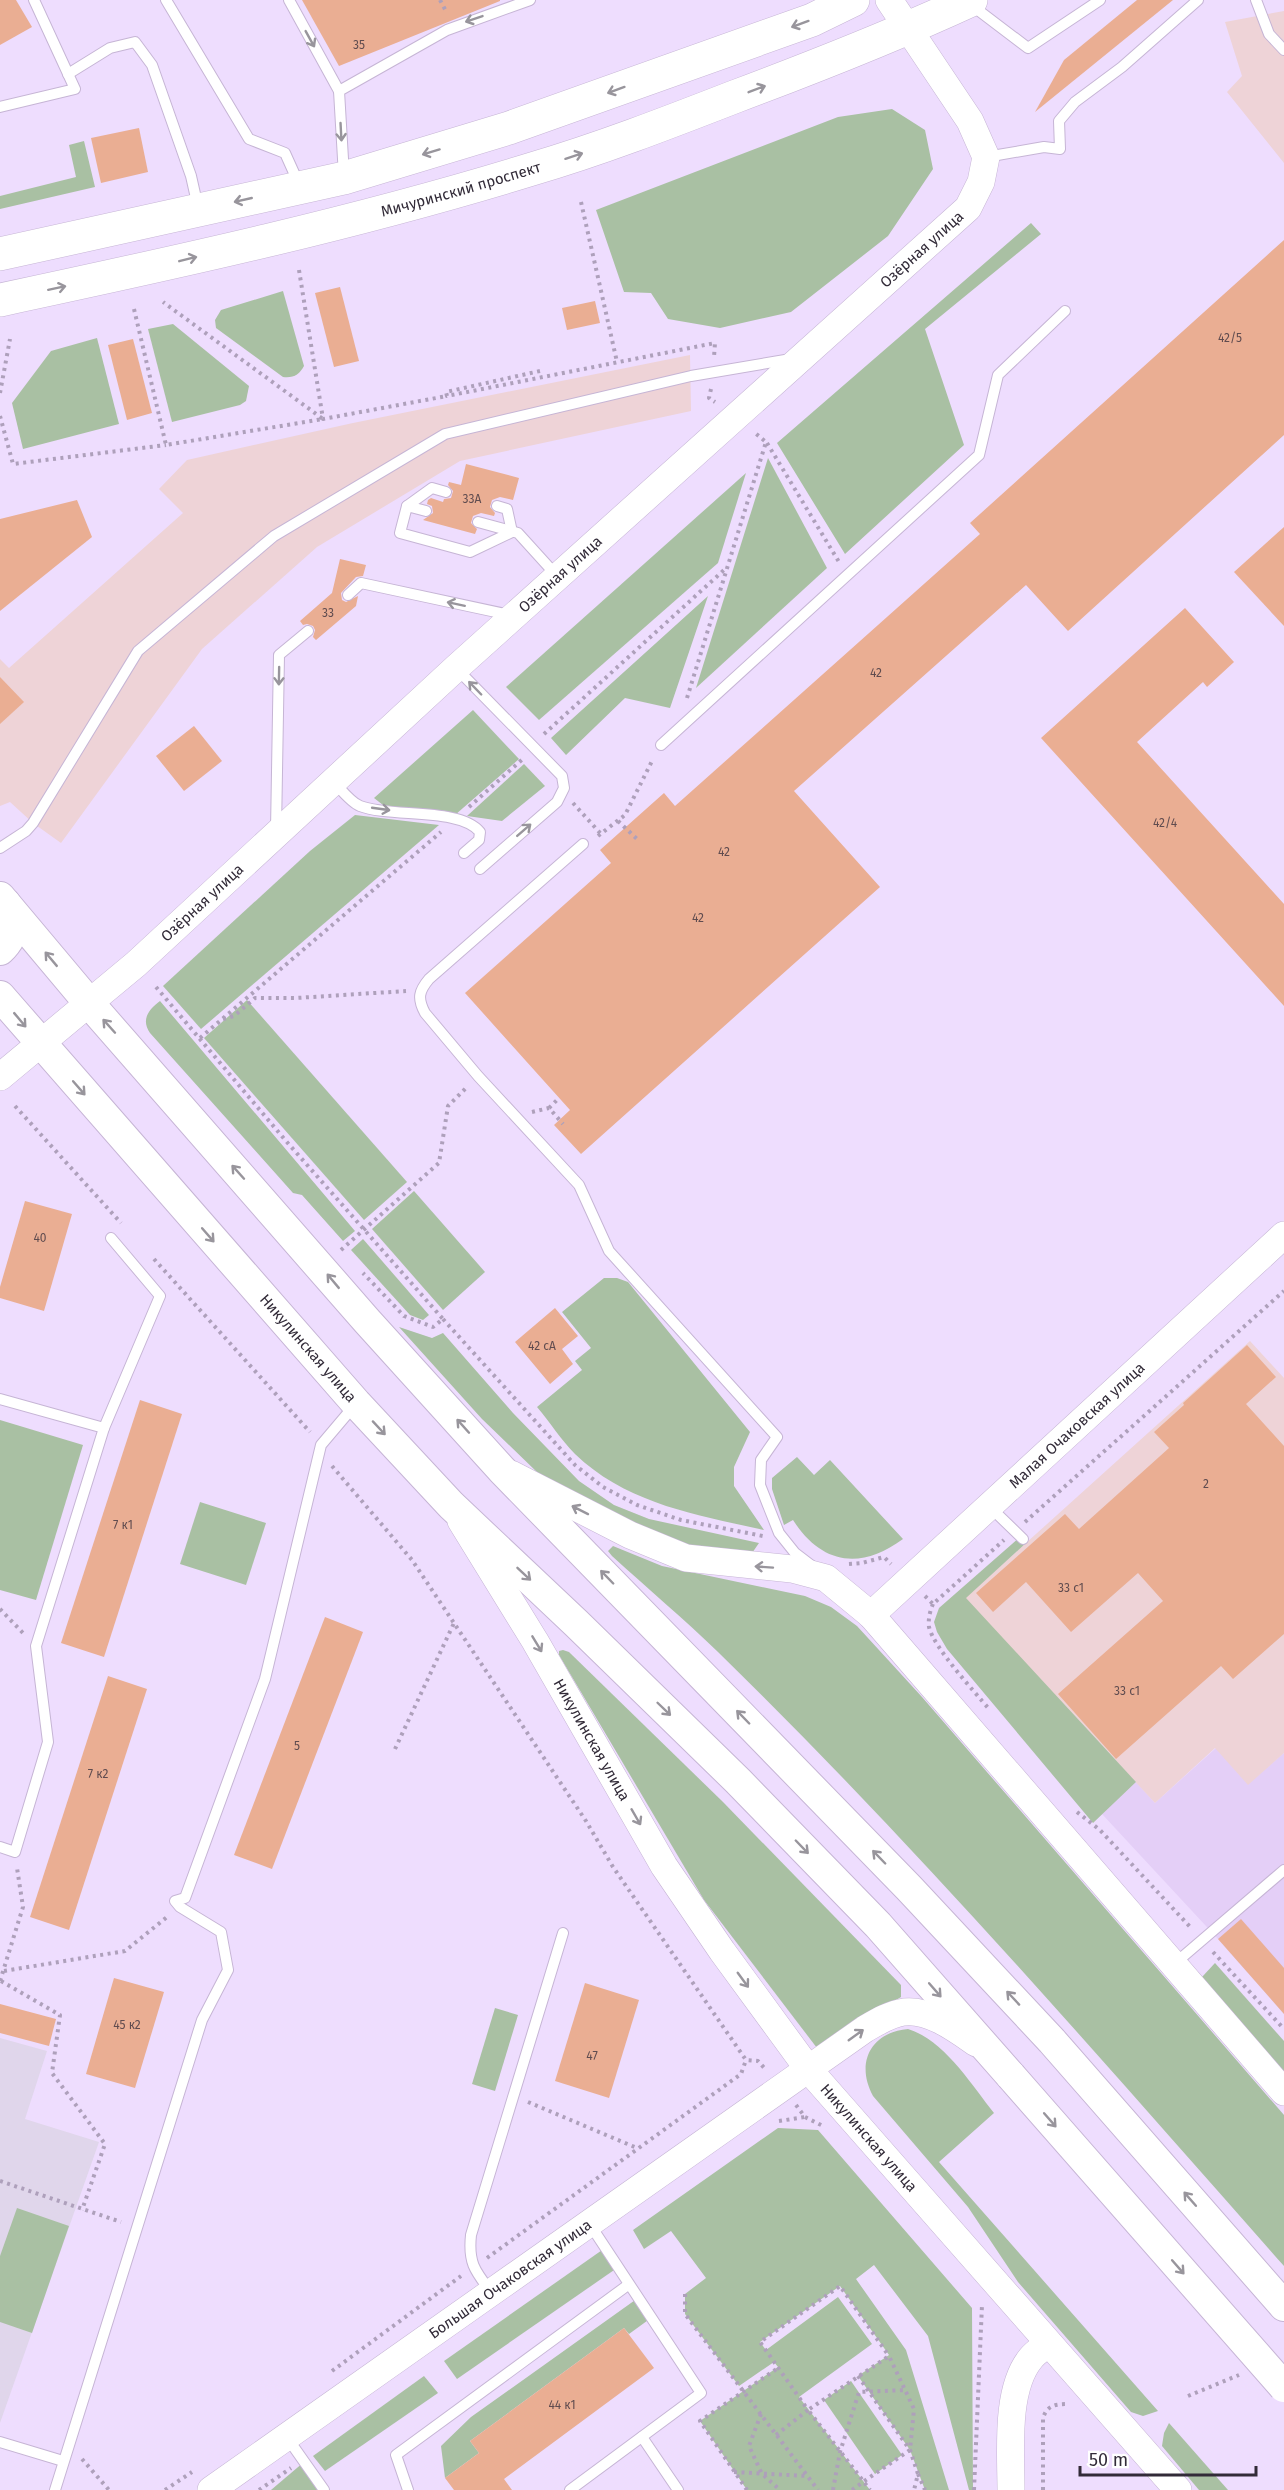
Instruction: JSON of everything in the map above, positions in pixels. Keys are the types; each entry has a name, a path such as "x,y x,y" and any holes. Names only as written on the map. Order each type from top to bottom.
{"main road":[{"path":"0,254 344,178 509,128 812,20 853,0"},
{"path":"907,30 969,1"},
{"name":"Мичуринский проспект","path":"0,300 155,267 342,222 531,170 622,140 907,30"},
{"path":"3,901 88,1003 367,1321 502,1470 909,1888 1053,2041 1284,2306"},
{"path":"0,950 7,943 13,923 3,901"},
{"name":"Никулинская улица","path":"0,996 356,1403 451,1505"},
{"path":"451,1505 738,1781 878,1925 1284,2387"}],"street":[{"path":"889,0 970,121 986,157"},
{"name":"Озёрная улица","path":"0,1077 136,964 513,616 968,208 981,182 986,157"},
{"name":"Малая Очаковская улица","path":"871,1615 1284,1235"},
{"path":"502,1470 630,1535 686,1558 792,1569 826,1578 871,1615 1284,2092"},
{"name":"Никулинская улица","path":"451,1505 535,1641 664,1866 722,1951 809,2070 1178,2490"},
{"name":"Большая Очаковская улица","path":"211,2490 780,2086 809,2070 866,2029 889,2017 905,2012 921,2014 952,2026 1002,2066"},
{"path":"1011,2490 1012,2416 1018,2382 1030,2359 1048,2343"}],"lane":[{"path":"0,107 75,89 34,0"},
{"path":"166,0 249,139 285,153 300,187"},
{"path":"289,0 339,91 344,178"},
{"path":"339,91 447,30 530,0"},
{"path":"969,1 1028,48 1100,0"},
{"path":"986,157 1044,147 1060,149 1059,121 1075,102 1122,66 1198,0"},
{"path":"1256,0 1269,34 1284,50"},
{"path":"68,74 110,48 135,42 152,65 191,176 199,210"},
{"path":"661,745 979,455 998,375 1065,311"},
{"path":"0,848 26,831 33,823 138,651 274,536 445,434 713,372 804,356"},
{"path":"446,492 432,488 407,506 400,533 470,552 512,532"},
{"path":"407,506 426,511"},
{"path":"497,506 507,509 512,532"},
{"path":"478,522 518,533 557,577"},
{"path":"348,595 361,583 513,616"},
{"path":"276,835 279,655 308,631"},
{"path":"456,668 562,776 564,788 557,802 480,869"},
{"path":"333,780 358,806 457,819 475,825 480,832 478,840 464,853"},
{"path":"583,844 429,979 420,991 419,1003 478,1076 579,1185 609,1251 777,1437 761,1460 760,1485 779,1533 795,1553 826,1578"},
{"path":"0,1847 15,1852 48,1742 36,1646 104,1428 160,1296 111,1238"},
{"path":"0,1399 104,1428"},
{"path":"55,2490 202,2020 228,1970 221,1932 180,1907 175,1901 185,1898 265,1679 321,1445 356,1403"},
{"path":"989,1506 1019,1535"},
{"path":"1173,1966 1284,1870"},
{"path":"491,2292 473,2268 469,2251 471,2235 563,1933"},
{"path":"570,2490 701,2393 588,2223"},
{"path":"408,2490 396,2455 628,2284"},
{"path":"286,2436 324,2490"},
{"path":"642,2437 678,2490"},
{"path":"0,2442 63,2461"}],"path":[{"path":"581,202 617,362"},
{"path":"299,270 323,419"},
{"path":"164,302 323,419"},
{"path":"134,309 166,446"},
{"path":"0,393 10,339"},
{"path":"0,416 13,464 166,446 323,419 715,343 709,398 766,442 847,575"},
{"path":"447,396 446,392 540,371"},
{"path":"678,728 725,569 766,442"},
{"path":"200,1038 457,819 527,755 531,746 725,569"},
{"path":"583,844 625,815 661,745"},
{"path":"618,821 638,839"},
{"path":"156,987 286,1142 576,1465 603,1487 637,1505 681,1520 770,1538"},
{"path":"222,1019 234,1017 255,998 420,991"},
{"path":"341,1250 440,1163 448,1106 478,1076"},
{"path":"515,1115 549,1108 558,1099"},
{"path":"15,1106 126,1228"},
{"path":"549,1108 562,1124"},
{"path":"149,1254 321,1445 331,1464 412,1560 586,1821 613,1867 746,2060 758,2061 780,2086"},
{"path":"996,1717 942,1650 929,1629 933,1604 1019,1535 1284,1291"},
{"path":"404,1316 433,1327 443,1318"},
{"path":"884,1557 933,1604"},
{"path":"0,1609 36,1646"},
{"path":"395,1749 454,1623"},
{"path":"1070,1803 1100,1830"},
{"path":"15,1852 23,1907 0,1981 60,2015 52,2073 105,2144 82,2210"},
{"path":"4,1971 125,1951 180,1907"},
{"path":"514,2095 638,2149"},
{"path":"0,2181 123,2223"},
{"path":"852,2490 864,2482 910,2450 914,2409 889,2356 840,2286 760,2342 808,2410 840,2452 864,2482 870,2490"},
{"path":"685,2294 685,2314 818,2490"},
{"path":"974,2490 982,2303"},
{"path":"776,2435 808,2410 889,2356"},
{"path":"747,2490 700,2421 778,2368"},
{"path":"858,2376 910,2450 925,2490"},
{"path":"833,2490 840,2452 859,2392 907,2390"},
{"path":"1043,2490 1043,2418 1046,2410 1052,2405 1072,2404"},
{"path":"760,2414 749,2446 762,2474 780,2490"},
{"path":"68,2443 109,2490"},
{"path":"734,2472 808,2476"},
{"path":"914,2490 918,2474"}],"shaded area":[{"path":"1284,11 1284,163 1227,92 1242,76 1225,22"},
{"path":"690,355 691,411 460,461 317,547 202,649 61,843 33,823 10,802 0,806 0,659 9,668 183,513 159,489 187,460 353,423"},
{"path":"1250,1341 1284,1378 1284,1753 1248,1785 1215,1748 1155,1803 965,1598"},
{"path":"1216,1748 1248,1784 1284,1753 1284,2014 1102,1814 1136,1782 1155,1803"},
{"path":"0,2038 47,2051 25,2119 99,2142 0,2423"}],"green space":[{"path":"892,109 925,130 933,169 888,236 791,312 720,328 668,319 651,293 624,292 596,210 838,117"},
{"path":"84,141 95,187 0,209 0,196 76,177 69,145"},
{"path":"1031,223 1041,234 925,329 964,445 845,554 777,443"},
{"path":"283,291 304,366 298,374 290,377 283,377 216,328 215,320 221,310"},
{"path":"173,324 249,386 246,401 240,405 172,422 148,329"},
{"path":"97,338 119,424 23,449 12,403 51,351"},
{"path":"768,458 827,568 696,688"},
{"path":"746,473 718,563 539,720 506,687"},
{"path":"708,596 670,708 625,698 566,755 551,738"},
{"path":"473,710 519,759 455,815 383,805 374,798"},
{"path":"524,764 545,786 502,821 467,816"},
{"path":"355,815 439,825 201,1029 163,986 310,851"},
{"path":"247,1000 407,1182 364,1220 204,1038"},
{"path":"160,1001 355,1231 343,1241 302,1195 293,1193 150,1033 146,1024 147,1015"},
{"path":"414,1191 485,1272 443,1310 372,1229"},
{"path":"363,1239 429,1315 423,1320 410,1315 351,1250"},
{"path":"604,1278 617,1278 628,1282 750,1432 734,1467 734,1486 764,1530 688,1513 617,1485 595,1471 575,1454 537,1407 582,1370 575,1361 591,1348 562,1312"},
{"path":"399,1327 432,1338 443,1333 513,1413 579,1481 614,1505 649,1519 759,1543 750,1556 723,1561 570,1504 482,1419"},
{"path":"0,1420 83,1445 36,1600 0,1590"},
{"path":"797,1457 814,1475 830,1460 903,1539 872,1555 843,1558 829,1554 817,1546 804,1535 793,1520 784,1525 772,1489 772,1478"},
{"path":"200,1502 266,1523 246,1585 180,1564"},
{"path":"1020,1537 1026,1543 966,1598 1136,1782 1093,1823 947,1649 934,1622 939,1608"},
{"path":"613,1546 662,1566 805,1596 831,1607 857,1626 922,1697 1284,2115 1284,2266 1077,2031 936,1877 865,1801 718,1652 612,1556 608,1551"},
{"path":"559,1651 569,1652 723,1802 901,1985 901,1997 817,2048 704,1900 559,1655"},
{"path":"1215,1963 1284,2041 1284,2072 1202,1977"},
{"path":"495,2008 518,2015 495,2091 472,2084"},
{"path":"908,2029 921,2035 945,2053 994,2113 939,2162 1158,2411 1143,2416 1131,2412 1018,2282 968,2207 873,2096 866,2072 866,2061 870,2051 884,2036"},
{"path":"778,2128 818,2130 972,2308 973,2490 969,2490 928,2336 874,2265 856,2279 906,2350 949,2490 925,2490 910,2450 858,2376 889,2355 840,2286 760,2342 766,2350 838,2297 872,2344 799,2397 870,2490 747,2490 700,2421 778,2367 774,2362 739,2386 685,2314 685,2294 706,2278 671,2231 644,2249 633,2230"},
{"path":"17,2208 69,2226 32,2333 0,2322 0,2256"},
{"path":"605,2248 617,2268 457,2379 444,2361"},
{"path":"638,2298 651,2318 629,2334 624,2328 470,2441 479,2453 445,2478 441,2446 471,2417"},
{"path":"424,2376 438,2393 325,2471 313,2456"},
{"path":"851,2381 902,2455 875,2474 824,2400"},
{"path":"1169,2423 1228,2490 1199,2490 1162,2446 1164,2433"},
{"path":"304,2462 324,2490 271,2490"}],"building":[{"path":"0,0 16,0 32,27 0,45"},
{"path":"302,0 500,0 500,1 339,66"},
{"path":"1137,0 1173,0 1035,112 1064,60"},
{"path":"139,128 148,172 101,183 91,138"},
{"path":"1284,240 1284,435 1068,631 1026,585 794,791 880,887 581,1154 554,1125 570,1110 465,993 611,863 600,850 664,793 675,806 980,534 970,523"},
{"path":"340,287 359,361 334,367 315,293"},
{"path":"595,301 600,323 567,330 562,308"},
{"path":"133,339 152,413 127,420 108,345"},
{"path":"466,464 519,478 513,500 500,497 492,500 490,507 495,513 494,516 481,513 473,516 471,523 477,529 475,534 423,520 433,513 432,506 427,504 428,500 431,498 443,502 444,499 451,498 453,491 448,485 449,482 461,485"},
{"path":"77,500 92,537 0,611 0,519"},
{"path":"1284,527 1284,626 1234,572"},
{"path":"340,559 366,565 363,576 356,577 341,593 342,600 346,602 358,596 356,606 316,640 313,637 315,630 313,626 303,625 300,621 332,593"},
{"path":"1185,608 1234,662 1207,687 1203,682 1137,742 1284,904 1284,1006 1041,738"},
{"path":"0,677 24,702 0,724"},
{"path":"194,726 222,761 184,791 156,756"},
{"path":"25,1201 72,1214 44,1311 0,1298 0,1287"},
{"path":"555,1308 578,1336 562,1349 573,1364 550,1384 515,1342"},
{"path":"1247,1345 1276,1377 1246,1404 1284,1446 1284,1634 1233,1679 1221,1666 1116,1759 1058,1694 1163,1601 1138,1573 1071,1632 1026,1582 993,1612 976,1593 1065,1514 1079,1529 1169,1448 1154,1432"},
{"path":"140,1400 182,1414 104,1657 61,1643"},
{"path":"325,1617 363,1632 272,1869 234,1855"},
{"path":"108,1676 147,1689 69,1930 30,1917"},
{"path":"1241,1919 1284,1968 1284,2014 1218,1939"},
{"path":"114,1978 164,1992 135,2088 86,2074"},
{"path":"585,1983 639,2000 609,2098 555,2081"},
{"path":"0,2004 56,2019 49,2046 0,2033"},
{"path":"624,2328 654,2368 504,2479 512,2490 454,2490 445,2478 479,2453 470,2441"}]}
